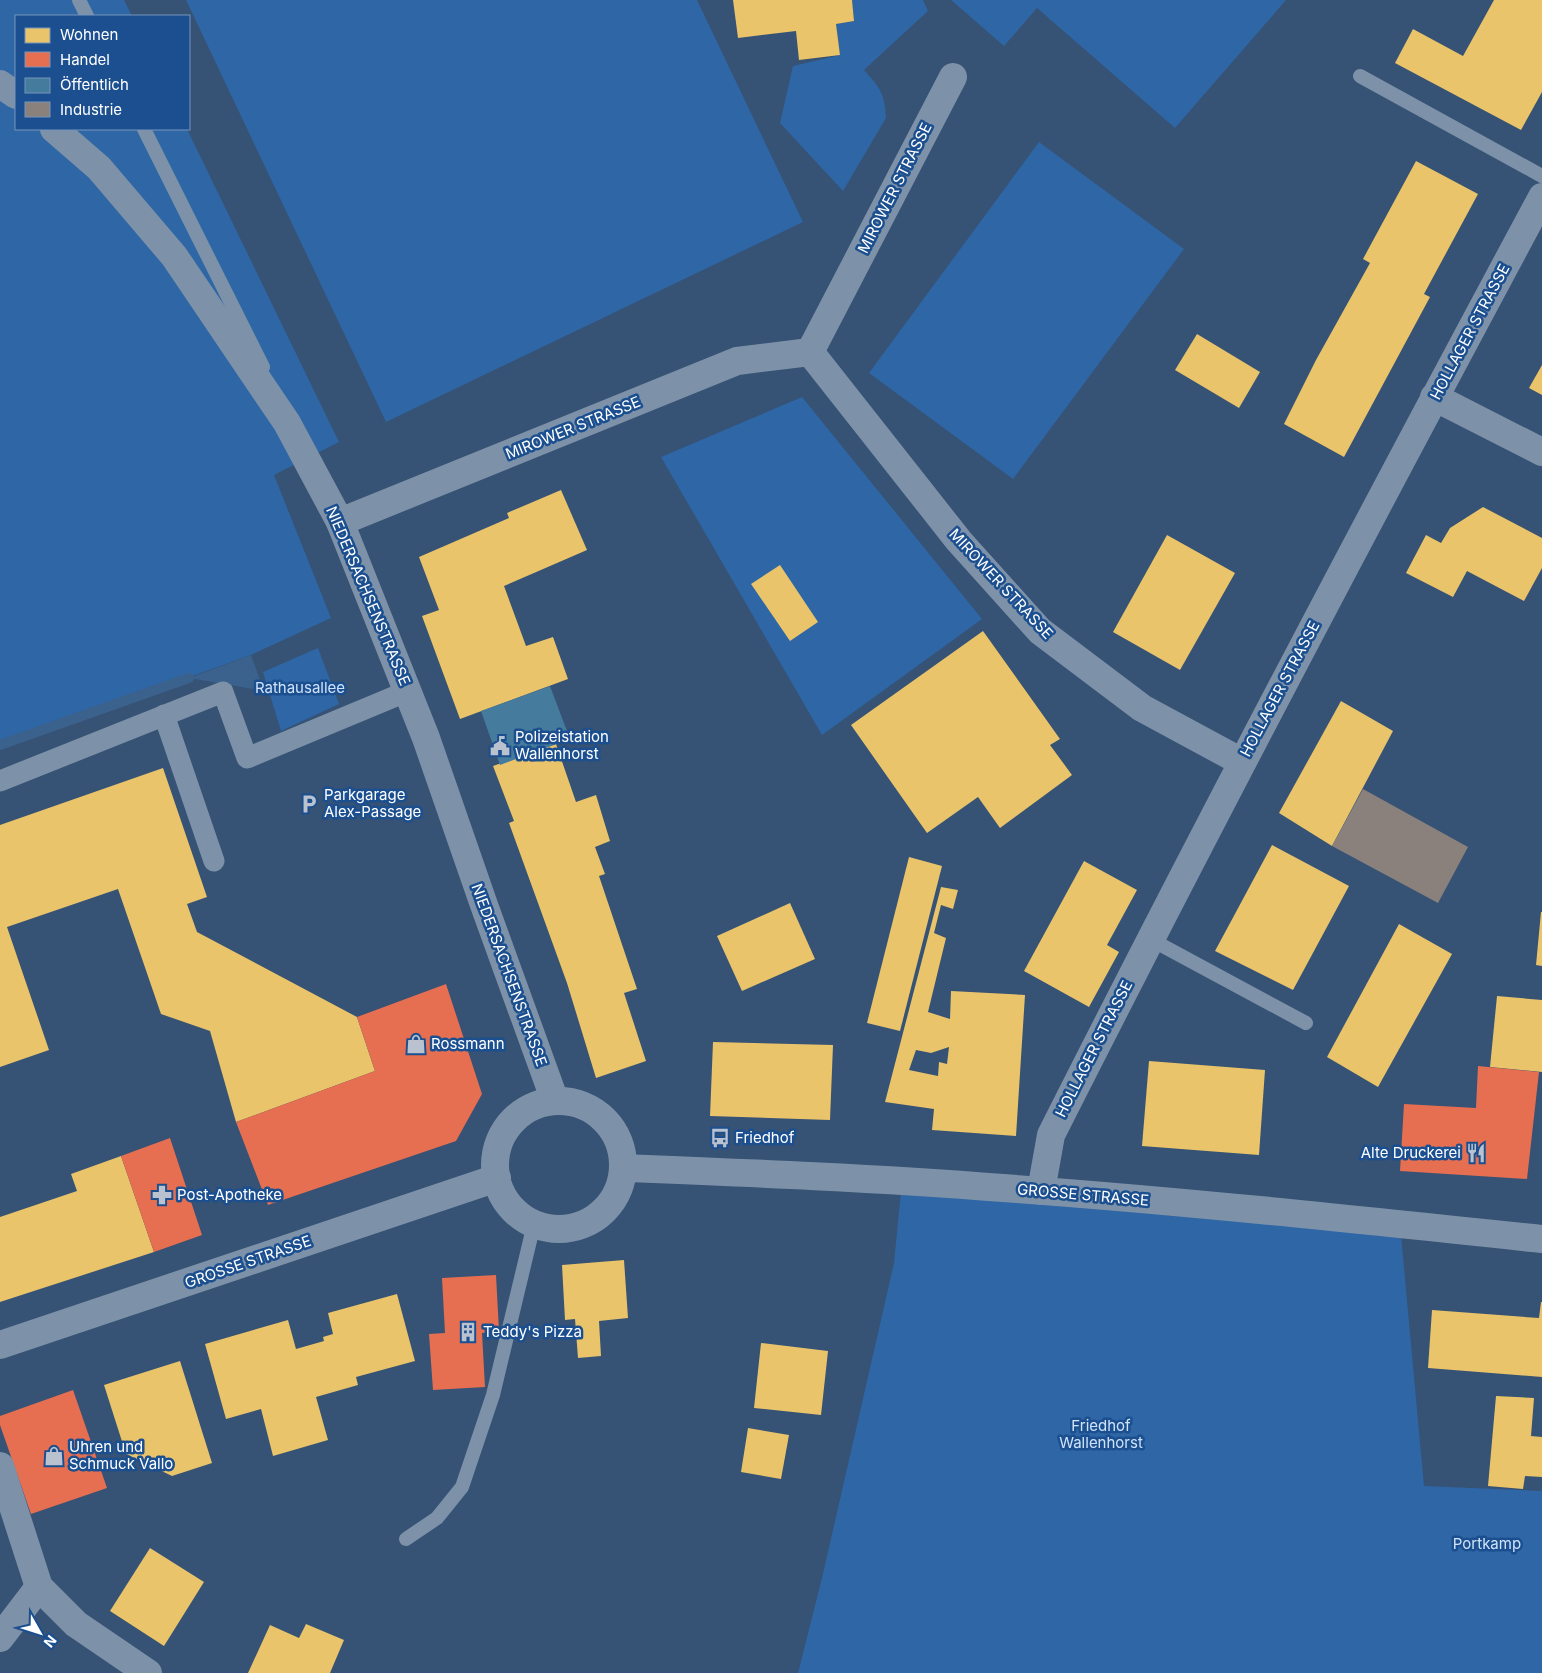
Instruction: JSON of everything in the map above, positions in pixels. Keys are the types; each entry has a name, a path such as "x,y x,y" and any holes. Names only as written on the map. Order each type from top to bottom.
{"street":[{"name":"MIROWER STRASSE","path":"810,352 953,77"},
{"path":"0,84 15,94"},
{"name":"NIEDERSACHSENSTRASSE","path":"55,130 99,168 174,256 287,422 340,522 426,738 555,1101"},
{"name":"HOLLAGER STRASSE","path":"1041,1191 1051,1135 1242,762 1434,397 1542,197"},
{"name":"MIROWER STRASSE","path":"340,522 738,361 810,352"},
{"name":"MIROWER STRASSE","path":"810,352 959,541 1040,631 1142,708 1242,762"},
{"path":"1434,397 1542,452"},
{"path":"0,781 224,692 247,758 408,691"},
{"path":"164,715 214,861"},
{"path":"555,1101 576,1102 596,1112 612,1127 621,1147 624,1168 619,1189 609,1206 593,1219 574,1228 554,1229 534,1224 517,1213 504,1197 497,1178 495,1156 502,1136 515,1118 534,1106 555,1101"},
{"name":"GROSSE STRASSE","path":"624,1168 902,1181 1041,1191 1542,1239"},
{"name":"GROSSE STRASSE","path":"0,1345 497,1178"},
{"path":"0,1466 39,1587 76,1624 148,1673"},
{"path":"0,1638 39,1587"}],"lane":[{"path":"79,0 86,15"},
{"path":"1360,76 1542,176"},
{"path":"144,130 340,522"},
{"path":"1150,939 1306,1023"},
{"path":"406,1540 437,1518 462,1487 493,1395 534,1224"}],"green space":[{"path":"0,0 124,0 132,15 15,15 15,130 187,130 339,442 274,475 331,618 251,655 0,745"},
{"path":"186,0 697,0 803,222 386,422"},
{"path":"852,0 923,0 928,11 864,70 881,91 886,118 843,191 780,123 793,66 840,55 836,24 854,21"},
{"path":"951,0 1286,0 1175,128 1037,8 1004,46"},
{"path":"1039,142 1184,249 1013,479 869,373"},
{"path":"802,397 982,619 822,735 661,457"},
{"name":"Rathausallee","path":"318,648 339,704 281,731 263,672"},
{"name":"Friedhof Wallenhorst","path":"902,1181 1400,1224 1424,1486 1542,1491 1542,1673 798,1673 822,1578 894,1263"}],"shaded area":[{"path":"251,655 264,691 189,678"}],"building: Wohnen":[{"path":"733,0 852,0 854,21 836,24 840,55 799,60 796,31 738,38"},
{"path":"1494,0 1542,0 1542,92 1521,130 1395,63 1413,29 1463,56"},
{"path":"1416,161 1478,194 1424,294 1430,297 1344,457 1284,424 1316,360 1370,263 1363,259"},
{"path":"1197,334 1260,372 1239,408 1175,370"},
{"path":"1542,365 1542,395 1529,388"},
{"path":"561,490 587,550 504,586 526,646 553,637 568,679 460,719 422,616 439,610 419,557 509,518 507,513"},
{"path":"1483,507 1542,538 1542,568 1524,601 1467,571 1453,597 1406,573 1426,535 1441,543 1450,528"},
{"path":"1167,535 1235,573 1180,670 1113,632"},
{"path":"780,565 818,622 790,641 751,584"},
{"path":"983,631 1060,739 1050,745 1072,775 1000,828 978,797 927,833 851,725"},
{"path":"1341,701 1393,731 1332,846 1279,813"},
{"path":"556,744 576,802 596,795 610,841 595,847 605,874 599,876 637,989 624,993 646,1061 596,1078 567,983 509,823 514,821 493,766"},
{"path":"163,768 207,897 187,904 197,932 357,1017 375,1071 236,1122 210,1031 161,1014 118,889 7,927 49,1050 0,1067 0,825"},
{"path":"1272,845 1349,886 1293,990 1215,951"},
{"path":"909,857 942,866 900,1031 867,1023"},
{"path":"1084,861 1137,890 1107,945 1119,952 1089,1007 1024,971"},
{"path":"941,887 958,890 953,909 941,905 934,933 946,938 928,1012 950,1019 951,991 1025,995 1016,1136 932,1130 934,1109 885,1102","holes":["949,1047 947,1064 939,1062 938,1076 909,1070 916,1050 931,1053"]},
{"path":"790,903 815,959 742,991 717,936"},
{"path":"1542,912 1542,966 1536,965"},
{"path":"1399,924 1452,954 1378,1087 1327,1057"},
{"path":"1497,996 1542,1000 1542,1072 1490,1067"},
{"path":"713,1042 833,1045 830,1120 710,1116"},
{"path":"1149,1061 1265,1070 1259,1155 1142,1146"},
{"path":"121,1156 154,1252 0,1302 0,1217 77,1191 71,1174"},
{"path":"624,1260 628,1318 599,1321 601,1356 578,1358 575,1319 565,1320 562,1265"},
{"path":"397,1294 415,1361 356,1377 358,1385 316,1397 328,1440 273,1456 261,1409 226,1419 205,1344 288,1320 296,1349 324,1341 323,1337 333,1334 328,1313"},
{"path":"1541,1302 1542,1377 1428,1368 1432,1310 1539,1318"},
{"path":"761,1343 828,1351 821,1415 754,1408"},
{"path":"180,1361 212,1463 172,1476 126,1454 104,1385"},
{"path":"1496,1396 1534,1398 1531,1436 1542,1437 1542,1477 1525,1476 1523,1489 1488,1486"},
{"path":"748,1428 789,1435 781,1479 741,1472"},
{"path":"150,1548 204,1582 164,1646 110,1611"},
{"path":"306,1624 344,1640 330,1673 248,1673 270,1625 299,1638"}],"building: Handel":[{"path":"446,984 482,1094 456,1141 268,1205 236,1122 375,1071 357,1017"},
{"path":"1478,1066 1539,1072 1527,1179 1400,1171 1404,1104 1476,1108"},
{"name":"Post-Apotheke","path":"170,1138 202,1235 154,1252 121,1156"},
{"name":"Teddy's Pizza","path":"496,1275 499,1331 482,1333 485,1387 433,1390 429,1334 445,1333 442,1278"},
{"name":"Uhren und Schmuck Vallo","path":"73,1390 107,1488 31,1514 0,1425 0,1416"}],"building: Öffentlich":[{"path":"550,686 570,739 500,765 481,711"}],"building: Industrie":[{"path":"1363,789 1468,847 1438,903 1332,846"}],"waterway":[{"path":"0,745 189,678"}],"place":[{"name":"Polizeistation Wallenhorst","path":"500,746"},
{"name":"Parkgarage Alex-Passage","path":"309,804"},
{"name":"Rossmann","path":"416,1044"},
{"name":"Friedhof","path":"720,1138"},
{"name":"Alte Druckerei","path":"1476,1153"},
{"name":"Post-Apotheke","path":"162,1195"},
{"name":"Teddy's Pizza","path":"468,1332"},
{"name":"Uhren und Schmuck Vallo","path":"54,1456"}],"park label":[{"name":"Portkamp","path":"1487,1544"}]}
